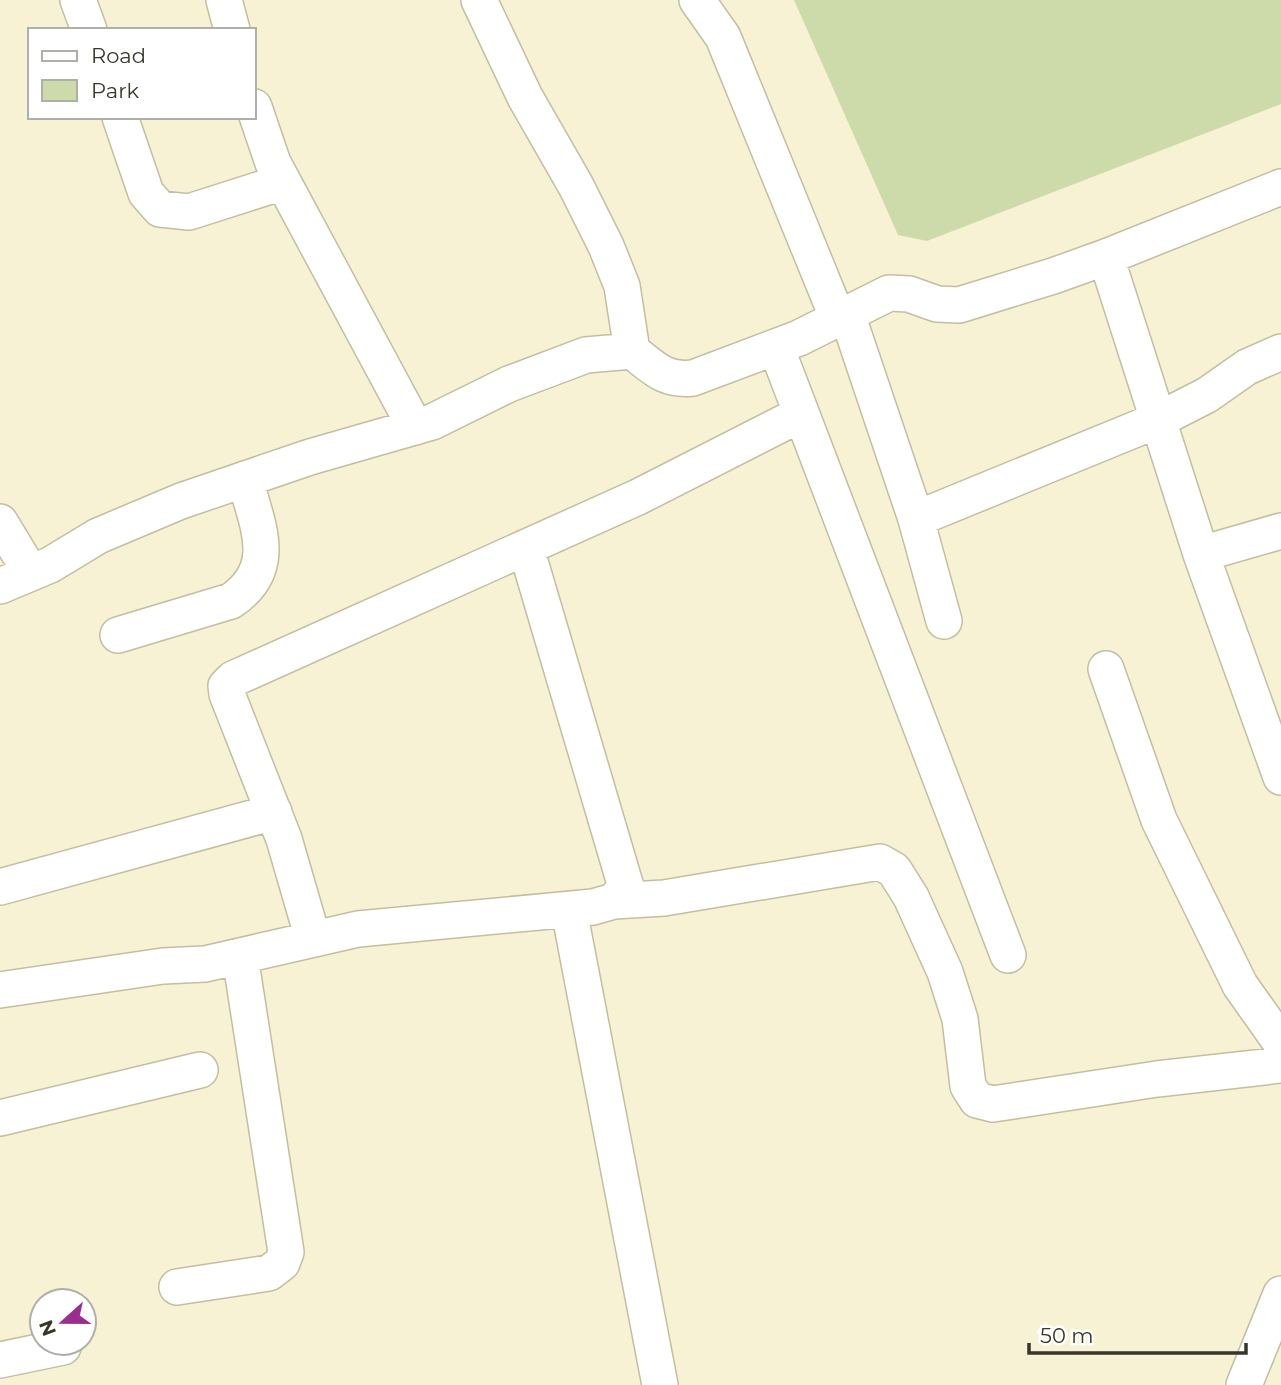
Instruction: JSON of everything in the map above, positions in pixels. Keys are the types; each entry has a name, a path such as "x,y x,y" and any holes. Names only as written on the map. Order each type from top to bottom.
{"street":[{"path":"78,0 88,28"},
{"path":"224,0 231,28"},
{"path":"479,0 525,97 576,186 606,246 622,286 632,351"},
{"path":"697,0 723,37 843,317 916,519 944,621"},
{"path":"256,113 273,163 415,427"},
{"path":"121,119 146,193 160,209 189,212 283,182"},
{"path":"0,522 16,579 50,565 98,536 181,501 432,422 509,384 586,355 632,351 664,376 678,380 693,378 776,347 890,293 909,294 937,304 959,305 1106,257 1281,187"},
{"path":"1106,257 1201,554 1281,777"},
{"path":"776,347 1008,955"},
{"path":"916,519 1158,420 1207,395 1247,367 1281,352"},
{"path":"313,939 284,839 227,694 226,685 233,679 638,497 801,414"},
{"path":"118,635 231,601 246,591 254,577 263,549 244,479"},
{"path":"1201,554 1281,531"},
{"path":"526,548 626,887 614,901"},
{"path":"1106,669 1164,833 1240,985 1281,1043"},
{"path":"0,887 274,812"},
{"path":"0,990 163,965 205,964 358,929 569,910 614,901 664,898 880,862 894,870 911,897 945,972 960,1019 968,1086 977,1101 993,1104 1157,1079 1281,1065"},
{"path":"569,910 660,1385"},
{"path":"177,1287 270,1273 282,1264 286,1252 240,956"},
{"path":"0,1118 200,1070"},
{"path":"1244,1385 1269,1352 1281,1294"},
{"path":"0,1360 28,1354"}],"green space":[{"path":"794,0 1281,0 1281,104 927,241 898,235"}]}
